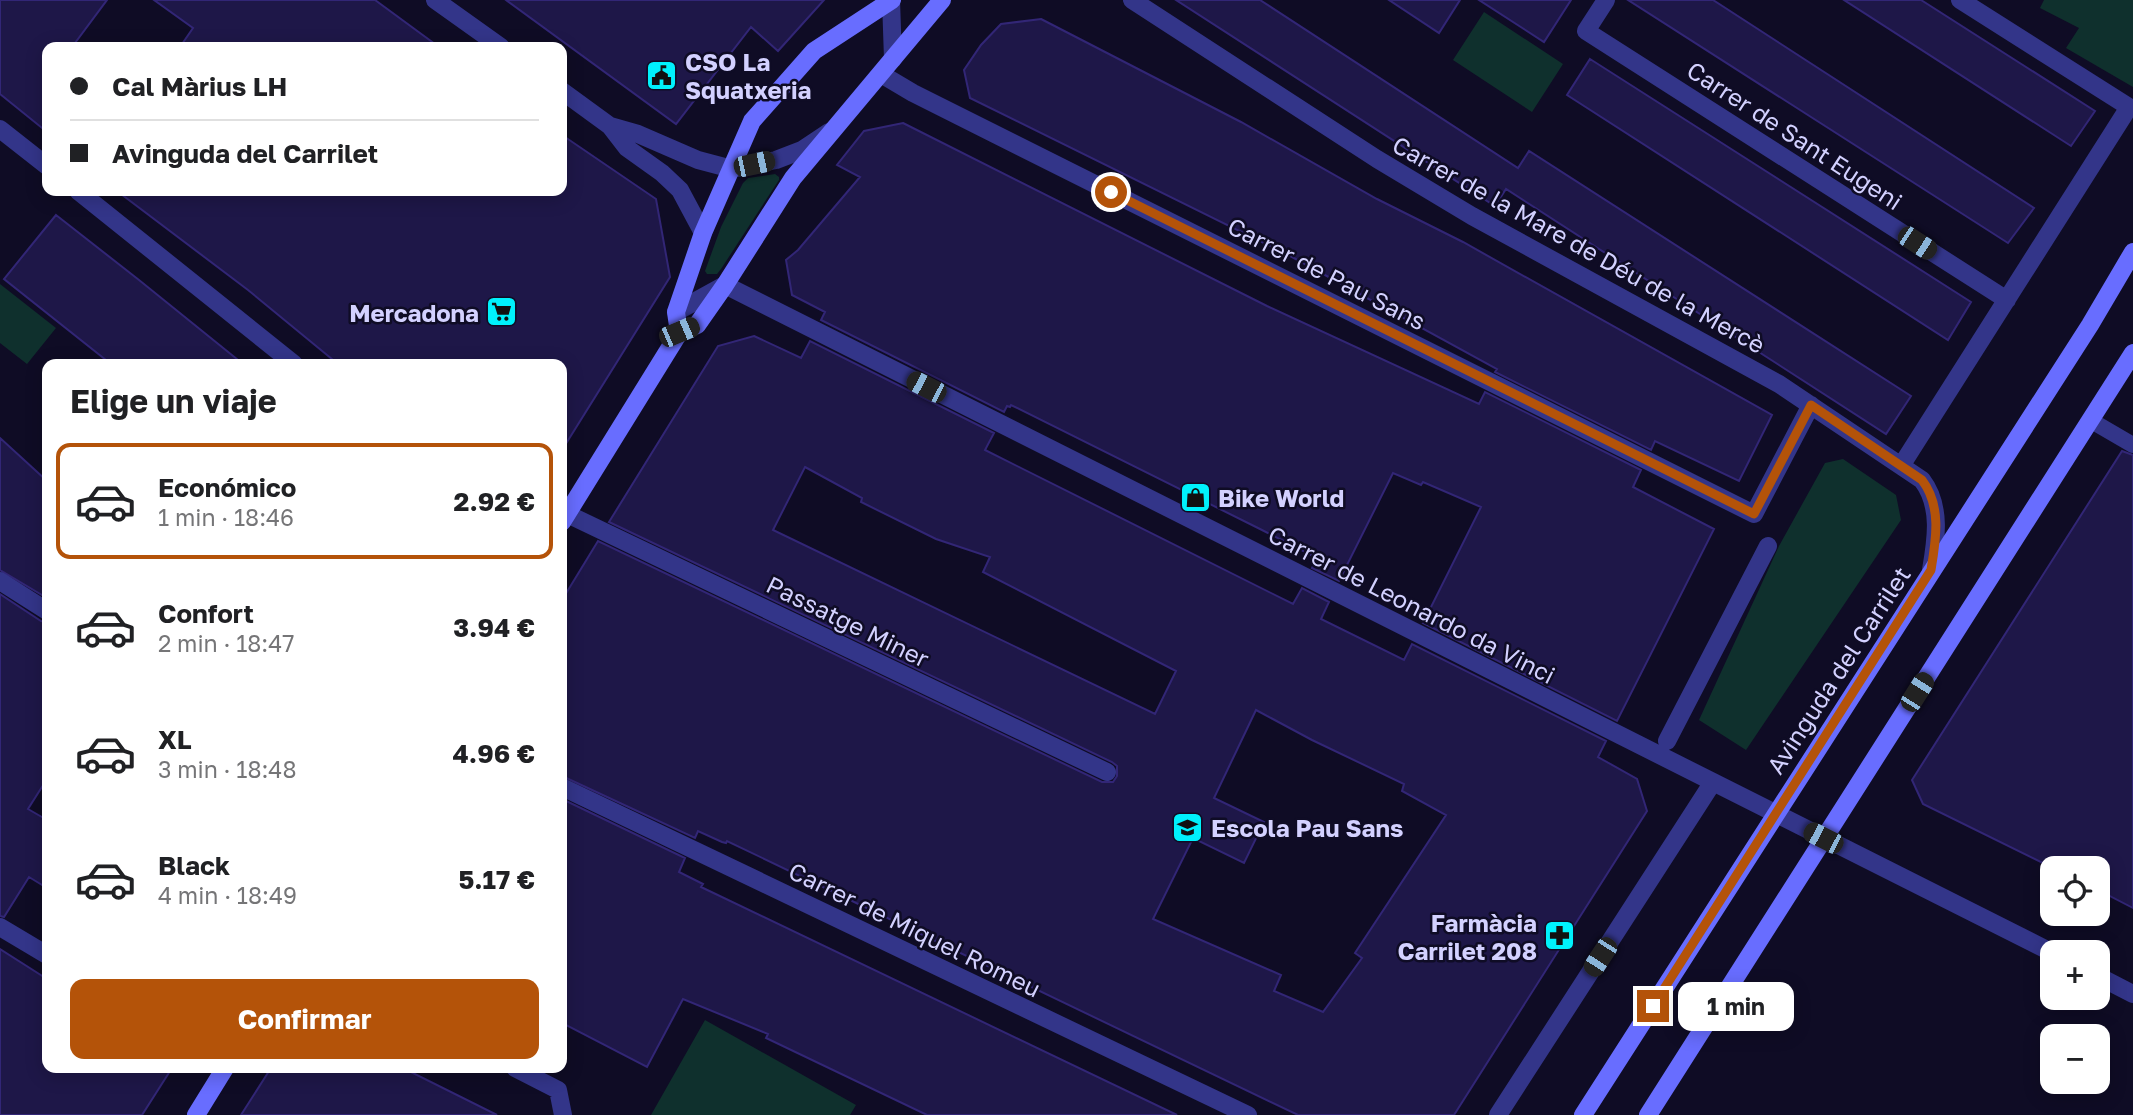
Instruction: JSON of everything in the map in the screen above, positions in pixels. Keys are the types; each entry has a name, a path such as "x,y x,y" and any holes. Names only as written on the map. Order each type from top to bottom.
{"main road":[{"path":"679,332 676,312 703,233 752,121 814,51 891,0"},
{"path":"567,513 679,332 697,325 793,178 942,0"},
{"name":"Avinguda del Carrilet","path":"1583,1115 2090,325 2133,252"},
{"path":"1648,1115 2133,353"},
{"path":"196,1115 222,1073"}],"street":[{"path":"435,0 494,42"},
{"path":"891,0 893,59"},
{"name":"Carrer de la Mare de Déu de la Mercè","path":"1132,0 1377,159 1472,216 1779,384 1922,480 1930,490 1934,506 1936,537 1931,570"},
{"name":"Carrer de Sant Eugeni","path":"1605,0 1586,31 2007,300"},
{"path":"1901,466 2129,107 1960,0"},
{"name":"Carrer de Pau Sans","path":"881,74 925,99 1754,514 1811,405"},
{"path":"567,95 610,126 627,148 662,173 680,190 703,233"},
{"path":"610,126 638,134 698,160 732,169 776,160 802,150 836,127"},
{"path":"0,128 42,162"},
{"path":"84,196 288,359"},
{"path":"676,312 725,285"},
{"name":"Carrer de Leonardo da Vinci","path":"725,285 2040,946"},
{"name":"Passatge Miner","path":"567,519 1107,772"},
{"path":"1667,741 1768,546"},
{"path":"0,581 42,608"},
{"path":"1498,1115 1713,782"},
{"name":"Carrer de Miquel Romeu","path":"567,789 1248,1115"},
{"path":"0,927 42,952"},
{"path":"2110,982 2133,994"},
{"path":"525,1073 558,1090 563,1115"}],"lane":[{"path":"2090,421 2133,445"}],"green space":[{"path":"2044,0 2133,0 2133,87 2066,48 2079,28 2040,8"},
{"path":"1484,12 1563,64 1532,112 1453,60"},
{"path":"775,174 779,180 721,269 717,274 707,274 705,271 721,227 743,183 748,178"},
{"path":"0,284 56,328 27,364 0,343"},
{"path":"1843,459 1896,495 1901,520 1746,750 1699,720 1779,546 1825,463"},
{"path":"705,1020 856,1105 850,1115 651,1115"}],"building":[{"path":"0,0 107,0 76,42 42,42 42,128 0,94"},
{"path":"154,0 375,0 432,42 183,42 193,28"},
{"name":"CSO La Squatxeria","path":"506,0 824,0 778,51 751,27 676,124"},
{"path":"1176,0 1260,0 1518,168 1529,151 1911,396 1886,434 1506,189 1495,206"},
{"path":"1389,0 1460,0 1439,33"},
{"path":"1479,0 1571,0 1544,42"},
{"path":"1628,0 1713,0 2034,208 2008,243"},
{"path":"1844,0 1921,0 2095,111 2071,146"},
{"path":"1041,19 1241,122 1377,199 1463,242 1772,415 1739,481 1655,441 1651,450 1495,372 1497,369 1292,257 970,98 964,70 981,45 1001,24"},
{"path":"1590,59 1971,302 1948,340 1567,95"},
{"path":"903,123 1267,306 1479,404 1485,392 1641,470 1633,487 1714,529 1617,721 1423,623 1481,507 1423,482 1421,485 1393,473 1339,581 1312,568 1317,558 1260,529 1011,405 1007,406 1004,412 821,320 825,312 792,295 786,260 798,250 860,177 837,165 864,131"},
{"path":"567,138 656,199 670,277 567,442 567,359 332,359 248,290 124,196 567,196"},
{"path":"56,215 237,359 105,359 4,279"},
{"path":"754,336 801,358 810,341 994,433 985,450 1293,604 1302,588 1329,602 1321,619 1404,660 1412,644 1606,741 1598,757 1637,779 1647,811 1454,1115 1298,1115 727,841 722,842 698,831 695,838 567,778 567,592 598,541 1102,782 1113,782 1117,776 1117,766 1112,762 609,522 718,346","holes":["805,467 862,498 861,502 936,539 990,557 983,572 1176,671 1155,714 773,530","1256,710 1404,784 1402,791 1446,815 1355,953 1362,958 1323,1012 1274,991 1281,975 1153,919 1193,838 1244,863 1264,822 1214,798"]},
{"path":"0,438 42,476 42,595 0,570"},
{"path":"2122,451 2133,455 2133,908 2110,896 2110,856 2040,856 2040,862 1923,804 1912,780"},
{"path":"0,594 42,621 42,787 28,809 42,817 42,885 29,877 4,917 0,916"},
{"path":"567,801 685,858 679,872 703,884 701,887 1177,1115 927,1115 766,1038 768,1034 683,999 647,1067 567,1026"},
{"path":"0,949 42,976 42,1073 169,1073 142,1115 0,1115"},
{"path":"268,1073 413,1073 497,1115 241,1115"}],"place":[{"name":"CSO La Squatxeria","path":"662,75"},
{"name":"Mercadona","path":"502,312"},
{"name":"Bike World","path":"1195,497"},
{"name":"Escola Pau Sans","path":"1188,827"},
{"name":"Farmàcia Carrilet 208","path":"1560,936"}],"route":[{"path":"1111,192 1754,514 1811,405 1922,480 1930,490 1936,537 1931,570 1653,1006"}]}
